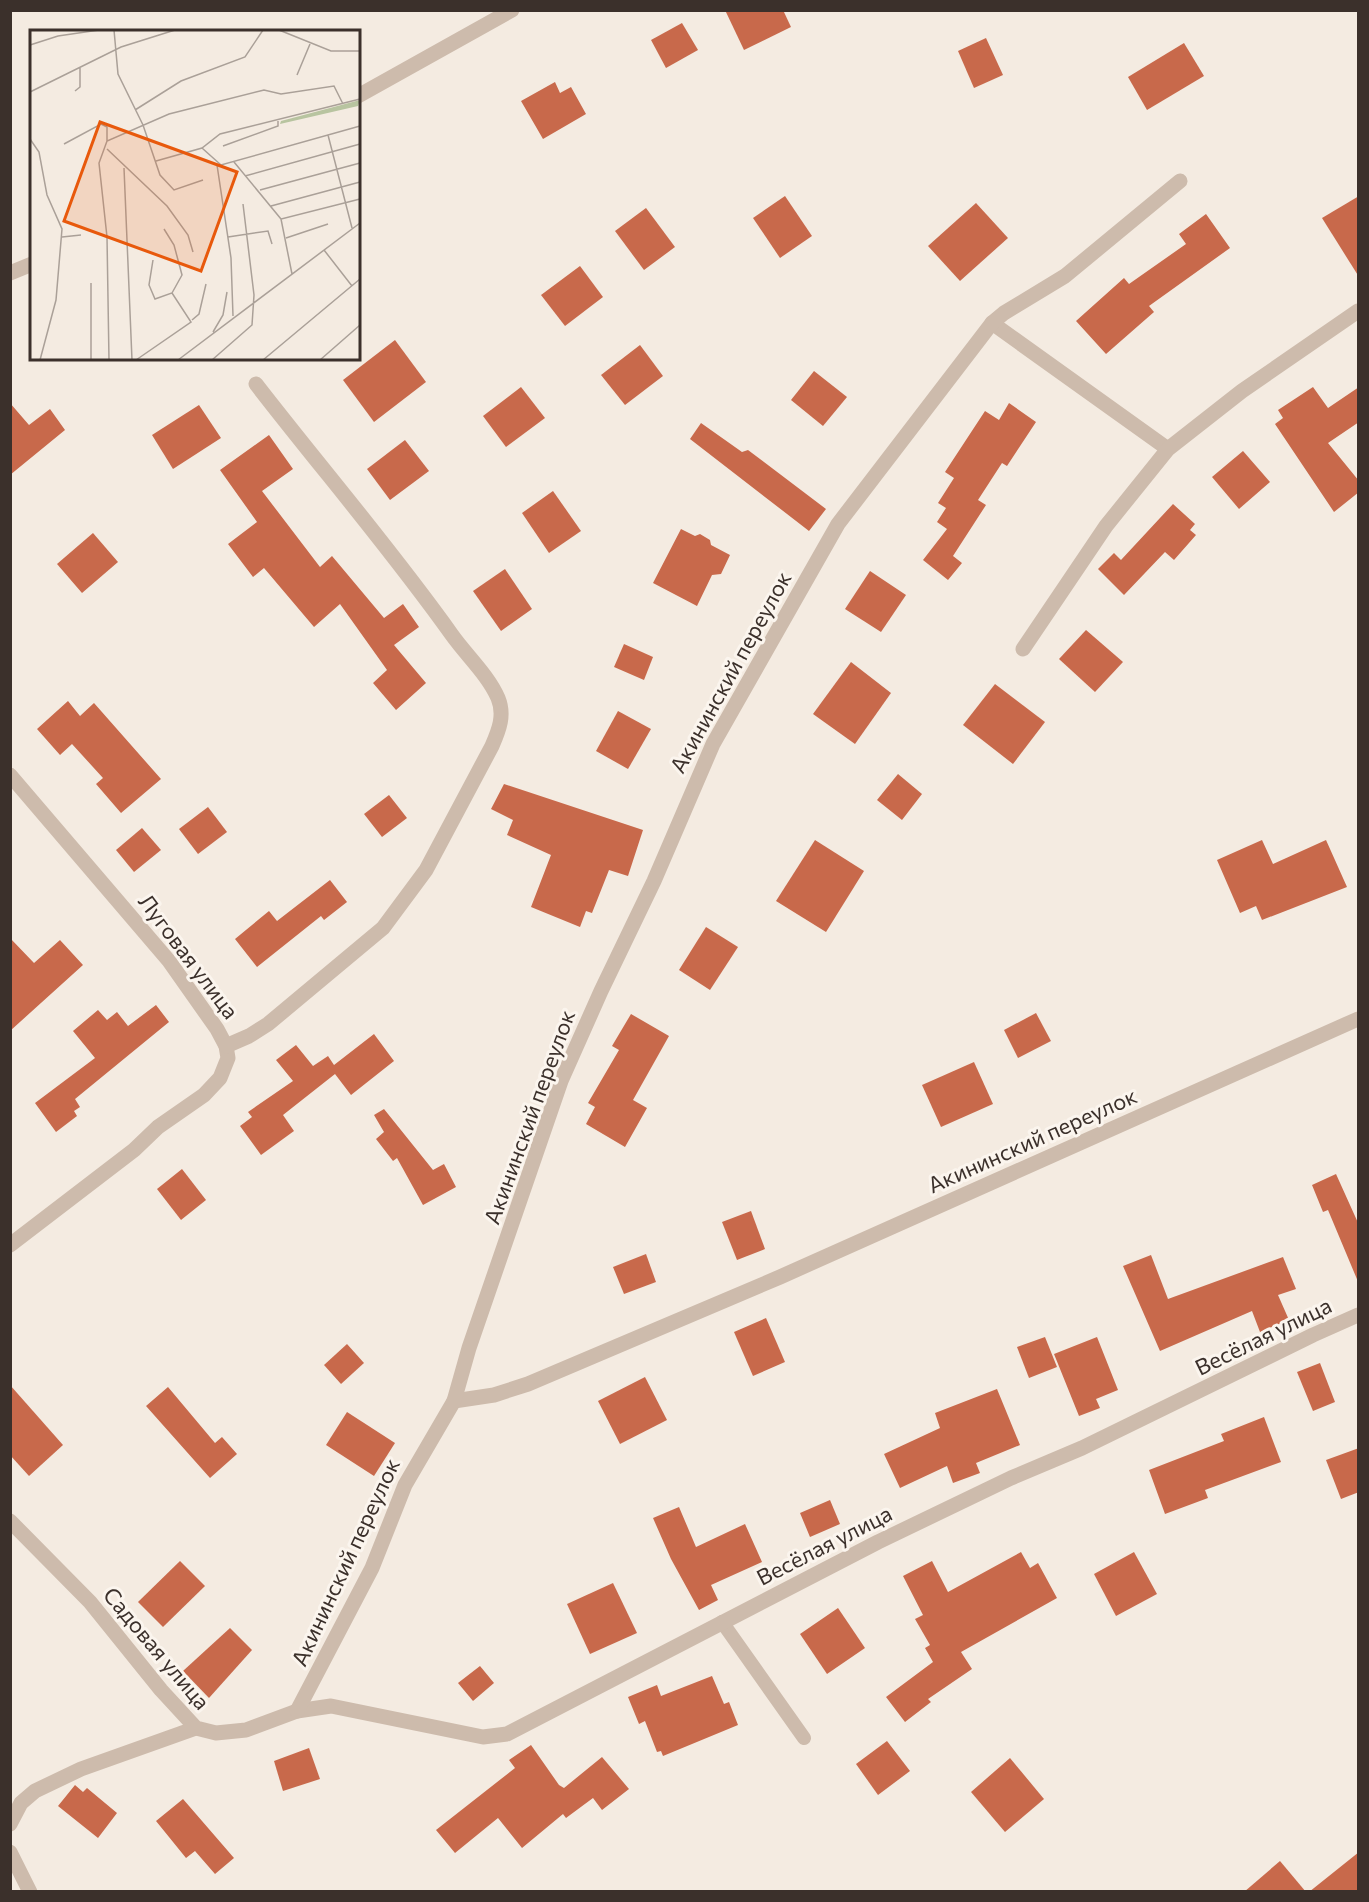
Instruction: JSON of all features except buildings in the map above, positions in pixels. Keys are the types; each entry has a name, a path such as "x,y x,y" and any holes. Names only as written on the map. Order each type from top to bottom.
{"street":[{"path":"360,95 512,10"},
{"name":"Акининский переулок","path":"297,1711 372,1568 405,1485 454,1401 469,1348 561,1081 717,735 838,524 992,323 1004,313 1065,276 1179,181"},
{"path":"10,273 30,265"},
{"path":"1023,649 1106,526 1168,449 1242,391 1359,311"},
{"path":"992,323 1168,449"},
{"path":"226,1046 249,1036 268,1024 383,928 426,870 492,746 502,713 498,698 487,680 425,597 256,384"},
{"name":"Луговая улица","path":"10,775 169,961 217,1029 226,1046 228,1058 225,1069 213,1087 158,1127 134,1150 10,1245"},
{"name":"Акининский переулок","path":"454,1401 494,1395 528,1384 780,1277 840,1248 1102,1135 1359,1019"},
{"name":"Весёлая улица","path":"297,1711 319,1707 339,1707 483,1737 507,1734 878,1542 1000,1483 1082,1448 1313,1335 1359,1315"},
{"name":"Садовая улица","path":"10,1521 90,1602 161,1690 196,1728 216,1733 246,1730 297,1711"},
{"path":"10,1824 21,1803 35,1791 81,1768 196,1728"},
{"path":"10,1852 30,1892"}],"lane":[{"path":"722,1622 804,1738"}]}
